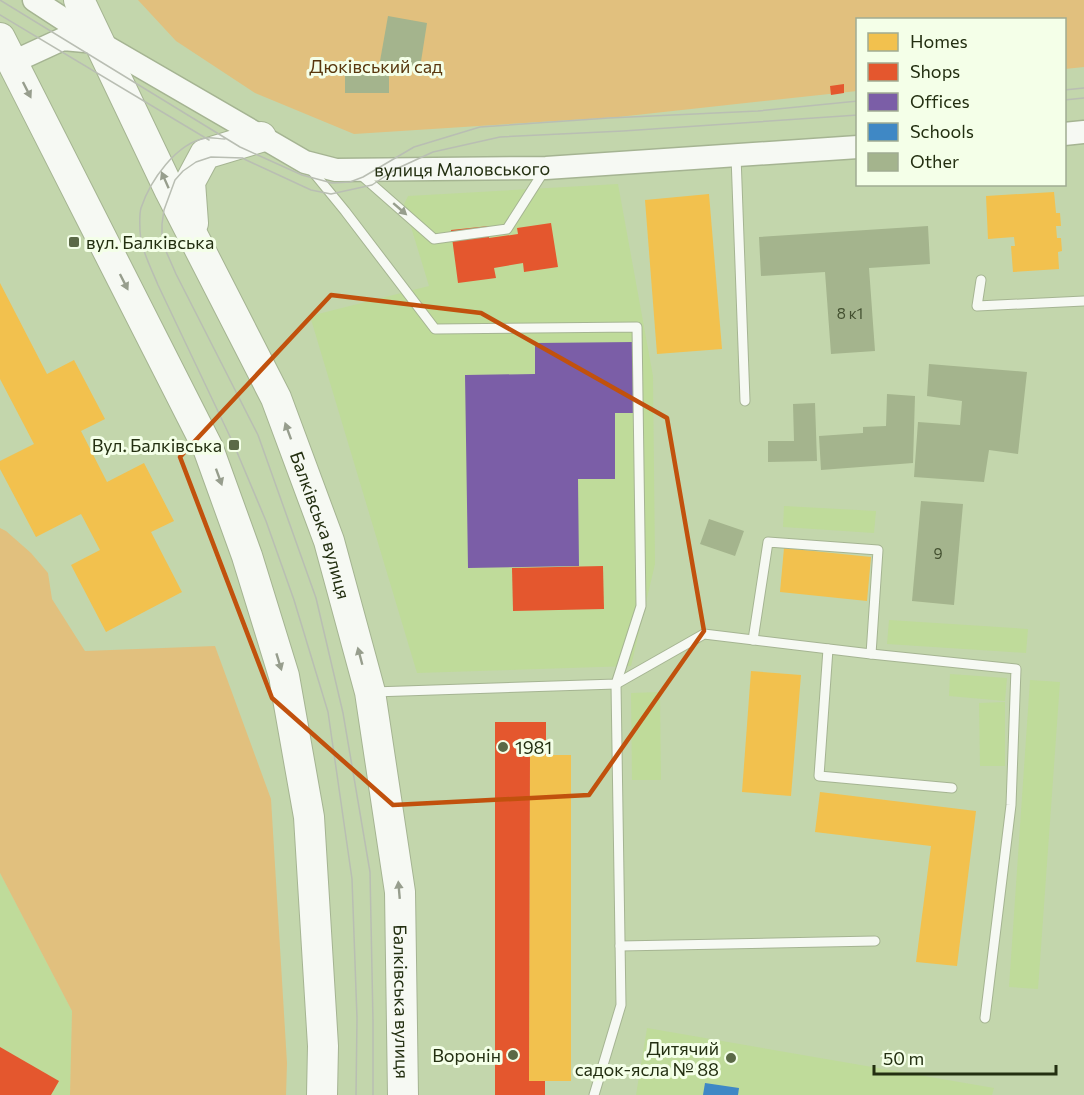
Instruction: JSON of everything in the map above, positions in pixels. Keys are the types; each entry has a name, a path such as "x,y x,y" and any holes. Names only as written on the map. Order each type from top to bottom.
{"main road":[{"name":"Балківська вулиця","path":"79,0 194,238 276,398 329,541 370,692 400,892 403,1095"},
{"path":"6,50 208,448 248,556 284,676 309,816 323,1047 322,1095"},
{"path":"194,238 190,182 205,154 261,137"}],"street":[{"name":"вулиця Маловського","path":"34,0 100,43 305,162 336,170 546,168 856,147"},
{"path":"6,50 63,39 100,43"},
{"path":"1066,134 1084,132"}],"lane":[{"path":"736,156 745,401"},
{"path":"305,162 435,329 637,327 641,606 616,684 621,1005 594,1095"},
{"path":"355,171 434,239 507,229 546,168"},
{"path":"981,280 977,306 1084,301"},
{"path":"753,640 768,542 878,550 871,654"},
{"path":"370,692 616,684 704,634 1016,669 1011,805 985,1018"},
{"path":"828,649 819,776 952,788"},
{"path":"620,945 874,941"}],"highlighted area":[{"path":"331,295 481,313 667,418 704,631 589,795 393,805 272,698 180,457"}],"shaded area":[{"path":"618,184 653,376 655,564 631,666 417,673 310,316 429,286 404,204 408,196"},
{"path":"784,506 876,511 874,533 783,527"},
{"path":"889,620 1028,629 1026,653 887,644"},
{"path":"950,674 1007,678 1005,701 949,696"},
{"path":"1030,680 1060,682 1038,989 1009,987"},
{"path":"660,692 661,780 632,780 631,693"},
{"path":"1005,702 1005,766 980,766 979,703"},
{"path":"0,873 72,1011 70,1095 0,1095"},
{"name":"Дитячий садок-ясла № 88","path":"647,1028 994,1088 992,1095 636,1095"}],"green space":[{"name":"Дюківський сад","path":"138,0 1084,0 1084,67 1066,69 1066,18 856,18 856,91 618,117 354,134 255,93 176,41"},
{"path":"0,528 31,553 48,573 52,599 85,651 215,646 271,799 287,1063 286,1095 70,1095 72,1011 0,873"}],"building: Homes":[{"path":"1054,192 1056,213 1060,213 1061,226 1056,226 1057,238 1061,238 1062,251 1058,252 1059,269 1013,272 1011,246 1015,246 1014,237 988,239 986,196"},
{"path":"709,194 722,349 657,354 645,200"},
{"path":"0,283 47,374 74,360 105,419 81,431 107,482 144,463 174,521 151,532 182,592 106,632 71,565 100,550 81,514 36,537 0,469 0,461 34,444 0,379"},
{"path":"784,548 871,557 867,601 780,592"},
{"path":"751,671 801,675 791,796 742,792"},
{"path":"530,755 571,755 571,1081 529,1081"},
{"path":"820,792 976,811 957,966 916,962 931,846 815,832"}],"building: Shops":[{"path":"844,84 844,93 831,95 830,86"},
{"path":"551,223 558,267 524,272 523,263 494,268 496,278 458,283 451,230 489,226 489,238 518,234 517,228"},
{"path":"603,566 604,609 513,611 512,568"},
{"path":"495,722 546,722 546,755 530,755 529,1081 545,1081 545,1095 495,1095"},
{"path":"0,1047 59,1081 51,1095 0,1095"}],"building: Offices":[{"path":"634,342 635,413 615,413 615,479 578,479 579,566 468,568 465,375 535,374 535,343"}],"building: Schools":[{"path":"705,1083 739,1088 738,1095 703,1095"}],"building: Other":[{"path":"388,16 427,23 420,68 380,61"},
{"path":"345,64 389,64 389,93 345,93"},
{"path":"928,226 930,264 869,268 875,351 831,354 825,272 761,276 759,237"},
{"path":"929,364 1027,372 1018,454 989,450 984,482 914,477 918,422 960,425 962,401 927,396"},
{"path":"887,394 915,396 913,463 821,470 819,436 863,433 863,427 886,426"},
{"path":"815,403 817,461 768,462 768,441 794,441 793,404"},
{"path":"921,501 963,504 954,605 912,601"},
{"path":"709,519 744,531 735,556 700,544"}],"tram line":[{"path":"0,0 240,147 302,175 332,183 350,182 363,177 414,147 480,127 758,111 856,101"},
{"path":"0,15 209,140"},
{"path":"1066,90 1084,88"},
{"path":"1066,100 1084,98"},
{"path":"244,159 311,190 331,194 372,185 396,169 433,152 500,137 856,115"},
{"path":"225,139 208,138 195,141 184,147 166,165 151,186 141,208 141,238 158,285 234,445 266,521 294,600 328,712 352,879 357,1018 356,1095"},
{"path":"243,158 211,157 196,162 183,171 175,180 164,210 162,242 258,435 316,598 343,713 370,872 373,1095"}],"place":[{"name":"вул. Балківська","path":"74,242"},
{"name":"Вул. Балківська","path":"234,445"},
{"name":"1981","path":"503,747"},
{"name":"Воронін","path":"513,1055"},
{"name":"Дитячий садок-ясла № 88","path":"731,1058"}]}
